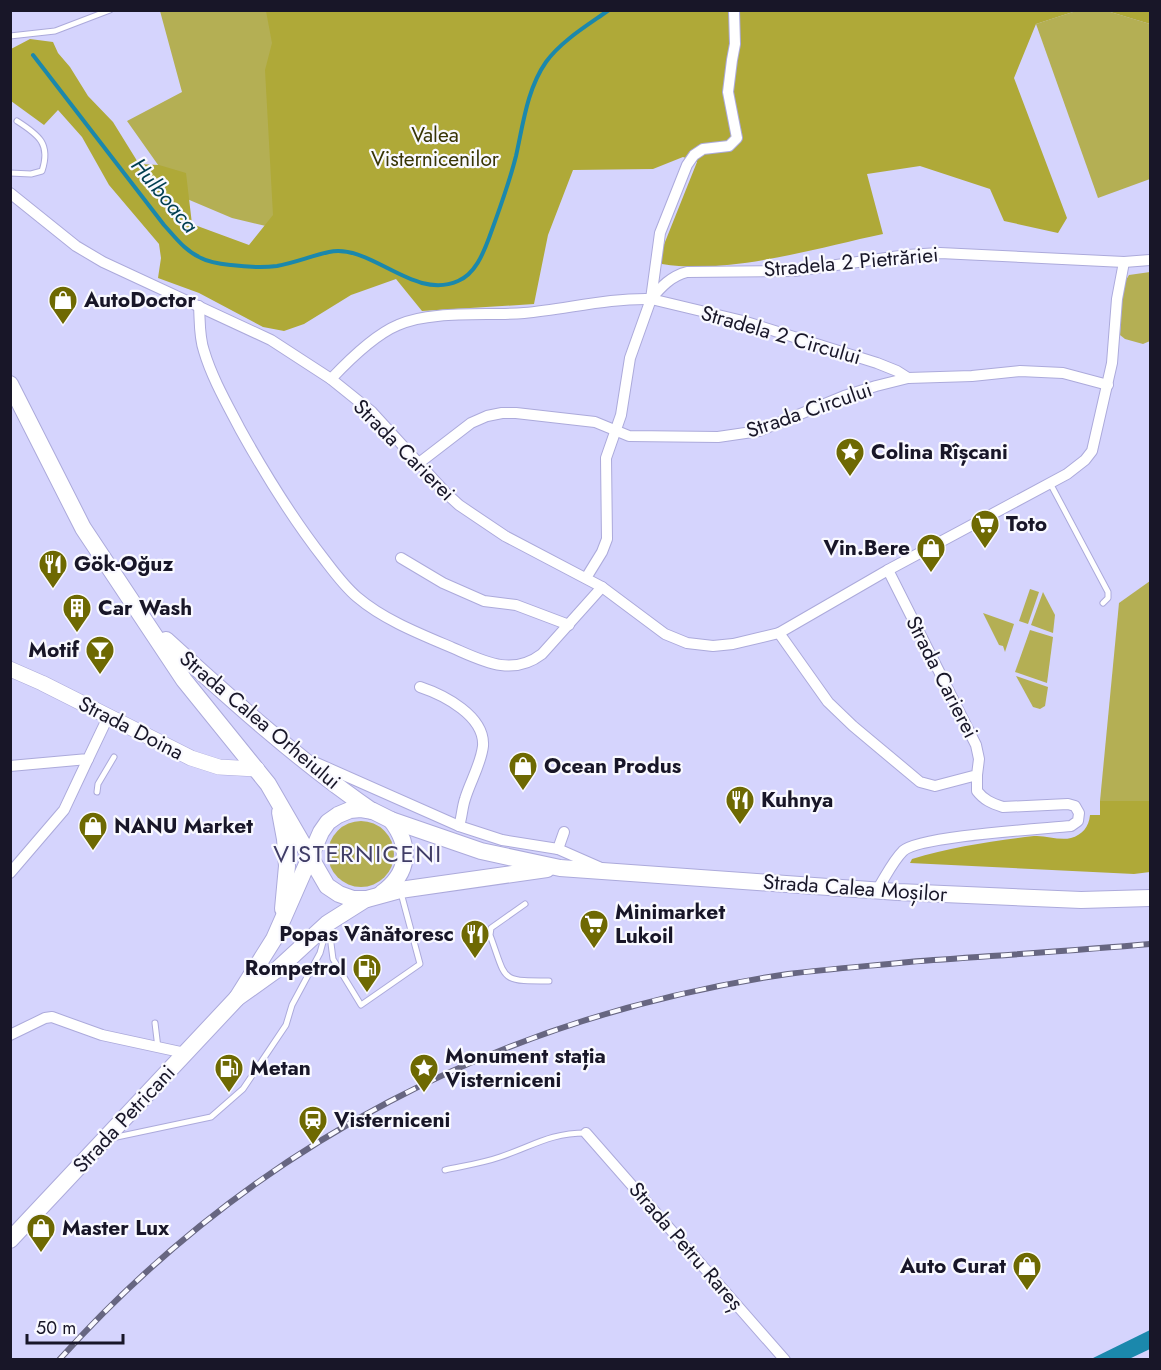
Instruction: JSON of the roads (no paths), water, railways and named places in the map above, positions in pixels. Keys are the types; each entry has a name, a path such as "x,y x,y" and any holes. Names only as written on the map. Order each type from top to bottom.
{"main road":[{"name":"Strada Calea Orheiului","path":"10,384 83,528 184,680 257,769 310,855"},
{"name":"Strada Calea Orheiului","path":"149,625 251,717 343,791 373,811"},
{"name":"Strada Doina","path":"10,669 205,764 257,769"},
{"path":"278,802 287,866 283,922"},
{"path":"350,810 373,811 391,820 481,850 560,868 400,890 353,899 333,890 319,874 310,855 328,822 338,815 350,810"},
{"path":"374,896 393,885 401,872 405,857 404,843 391,820"},
{"name":"Strada Petricani","path":"237,998 283,922 310,855"},
{"name":"Strada Calea Moșilor","path":"560,868 877,890 1081,900 1150,898"},
{"name":"Strada Petricani","path":"10,1240 237,998 279,968 328,923 374,896"}],"street":[{"path":"586,578 607,539 606,458 621,414 630,358 651,299 660,233 687,165 694,155 703,149 729,146 737,138 728,92 735,45 734,10"},
{"name":"Strada Carierei","path":"10,193 76,246 103,262 271,340 331,379 372,412 459,505 490,527 586,578 665,634 687,643 713,646 733,644 779,633 1081,464 1092,452 1108,385 1115,341 1117,299 1124,262"},
{"name":"Stradela 2 Pietrăriei","path":"651,299 678,274 687,272 794,271 907,255 940,253 1124,262 1150,260"},
{"path":"331,379 348,360 383,334 397,325 421,318 527,312 593,302 651,299"},
{"name":"Stradela 2 Circului","path":"651,299 743,321 887,367 908,378"},
{"path":"199,306 203,350 223,398 263,471 304,533 355,595 378,613 467,654 498,665 512,666 532,662 552,645 602,588"},
{"name":"Strada Circului","path":"418,463 471,423 502,413 516,412 583,420 638,437 718,437 745,434 768,427 844,396 908,378 972,376 1020,371 1063,373 1108,385"},
{"path":"401,558 443,583 484,601 516,604 569,625"},
{"name":"Strada Carierei","path":"877,890 903,851 914,845 950,838 1071,826 1078,821 1079,813 1075,806 1068,804 1002,807 983,799 977,791 979,759 976,746 888,570"},
{"path":"779,633 828,702 920,782 935,786 977,775"},
{"path":"420,687 443,696 468,715 475,722 482,738 481,755 465,800 459,826"},
{"path":"10,873 64,810 108,717"},
{"path":"298,755 357,779 459,826 502,840 558,849 608,871"},
{"path":"10,766 88,759"},
{"path":"558,849 560,828"},
{"path":"10,1035 45,1018 52,1017 102,1035 185,1053"},
{"name":"Strada Petru Rareș","path":"586,1133 785,1359"}],"lane":[{"path":"10,36 56,31 110,10"},
{"path":"10,173 32,174 42,171 46,160 45,148 36,133 17,121"},
{"path":"1050,483 1108,592 1103,603"},
{"path":"97,792 98,784 114,757"},
{"path":"328,923 333,959 361,1005 420,964 400,890"},
{"path":"525,904 491,928 490,935 504,974 511,980 549,981"},
{"path":"105,1139 211,1117 243,1089 286,1025 292,1005 320,953 328,923"},
{"path":"155,1023 159,1048"},
{"path":"445,1170 499,1158 565,1133 586,1133"}],"water":[{"path":"1150,1330 1150,1349 1129,1359 1091,1359"}],"waterway":[{"name":"Hulboaca","path":"33,55 164,225 195,255 219,264 265,267 283,265 329,252 345,251 376,262 408,278 425,284 441,285 464,278 478,263 510,177 534,84 546,62 559,47 609,10"}],"railway":[{"path":"59,1360 134,1283 215,1214 300,1154 389,1102 483,1058 581,1022 683,994 788,974 909,962 1150,944"}],"place":[{"name":"AutoDoctor","path":"63,326"},
{"name":"Colina Rîșcani","path":"850,478"},
{"name":"Toto","path":"985,550"},
{"name":"Vin.Bere","path":"931,574"},
{"name":"Gök-Oğuz","path":"53,590"},
{"name":"Car Wash","path":"77,634"},
{"name":"Motif","path":"100,676"},
{"name":"Ocean Produs","path":"523,792"},
{"name":"Kuhnya","path":"740,826"},
{"name":"NANU Market","path":"93,852"},
{"name":"Minimarket Lukoil","path":"594,950"},
{"name":"Popas Vânătoresc","path":"475,960"},
{"name":"Rompetrol","path":"367,994"},
{"name":"Metan","path":"229,1094"},
{"name":"Monument stația Visterniceni","path":"424,1094"},
{"name":"Visterniceni","path":"313,1146"},
{"name":"Master Lux","path":"41,1254"},
{"name":"Auto Curat","path":"1027,1292"}],"district":[{"name":"VISTERNICENI","path":"358,853"}],"park label":[{"name":"Valea Visternicenilor","path":"435,147"}]}
